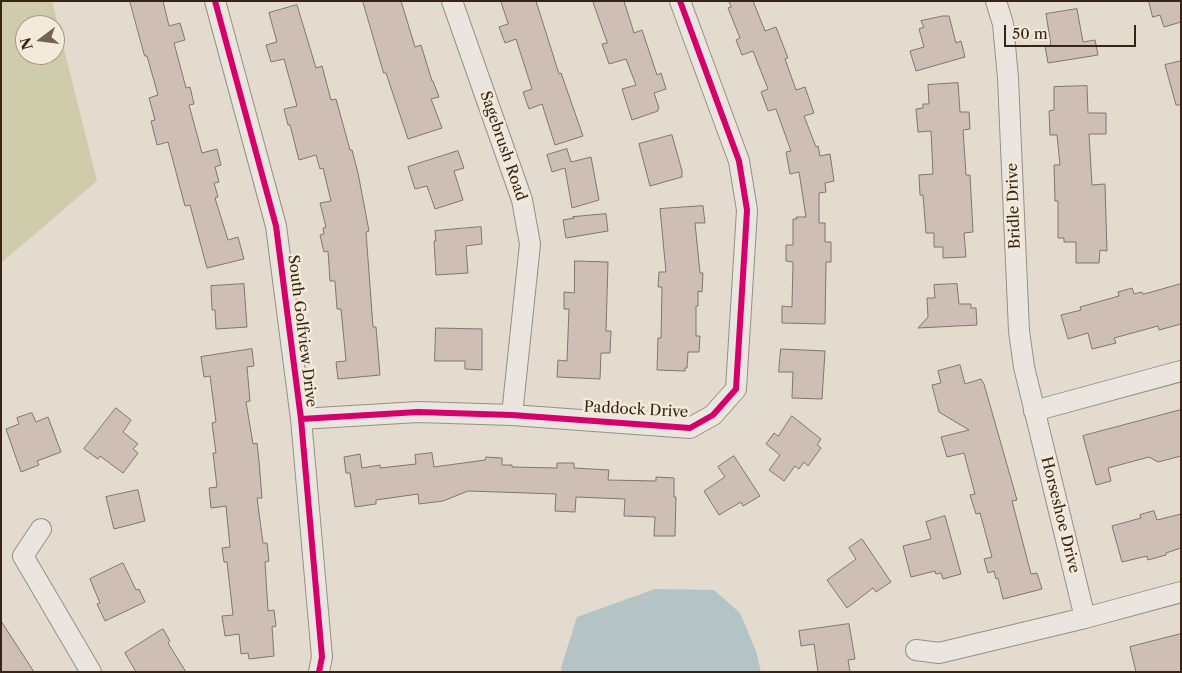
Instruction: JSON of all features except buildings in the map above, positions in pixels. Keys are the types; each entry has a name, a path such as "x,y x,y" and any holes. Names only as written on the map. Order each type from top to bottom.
{"street":[{"name":"South Golfview Drive","path":"215,1 276,226 301,419 322,657 319,672"},
{"name":"Sagebrush Road","path":"452,1 522,200 530,244 512,415"},
{"name":"Paddock Drive","path":"301,419 418,412 512,415 690,428 713,415 736,389 747,210 739,160 680,1"},
{"name":"Bridle Drive","path":"996,1 1003,24 1008,78 1019,331 1024,367 1034,411"},
{"path":"1034,411 1181,371"},
{"name":"Horseshoe Drive","path":"1034,411 1085,618"},
{"path":"41,529 23,556 92,672"},
{"path":"916,650 939,652 1085,618 1181,592"}],"shaded area":[{"path":"1,1 52,1 56,15 15,15 15,65 65,65 65,53 97,181 1,263"},
{"path":"655,589 714,590 740,613 756,651 761,672 562,672 561,668 577,617"}],"cycle path":[{"path":"215,1 276,226 301,419 322,657 319,672"},
{"path":"301,419 418,412 512,415 690,428 713,415 736,389 747,210 739,161 680,1"}]}
